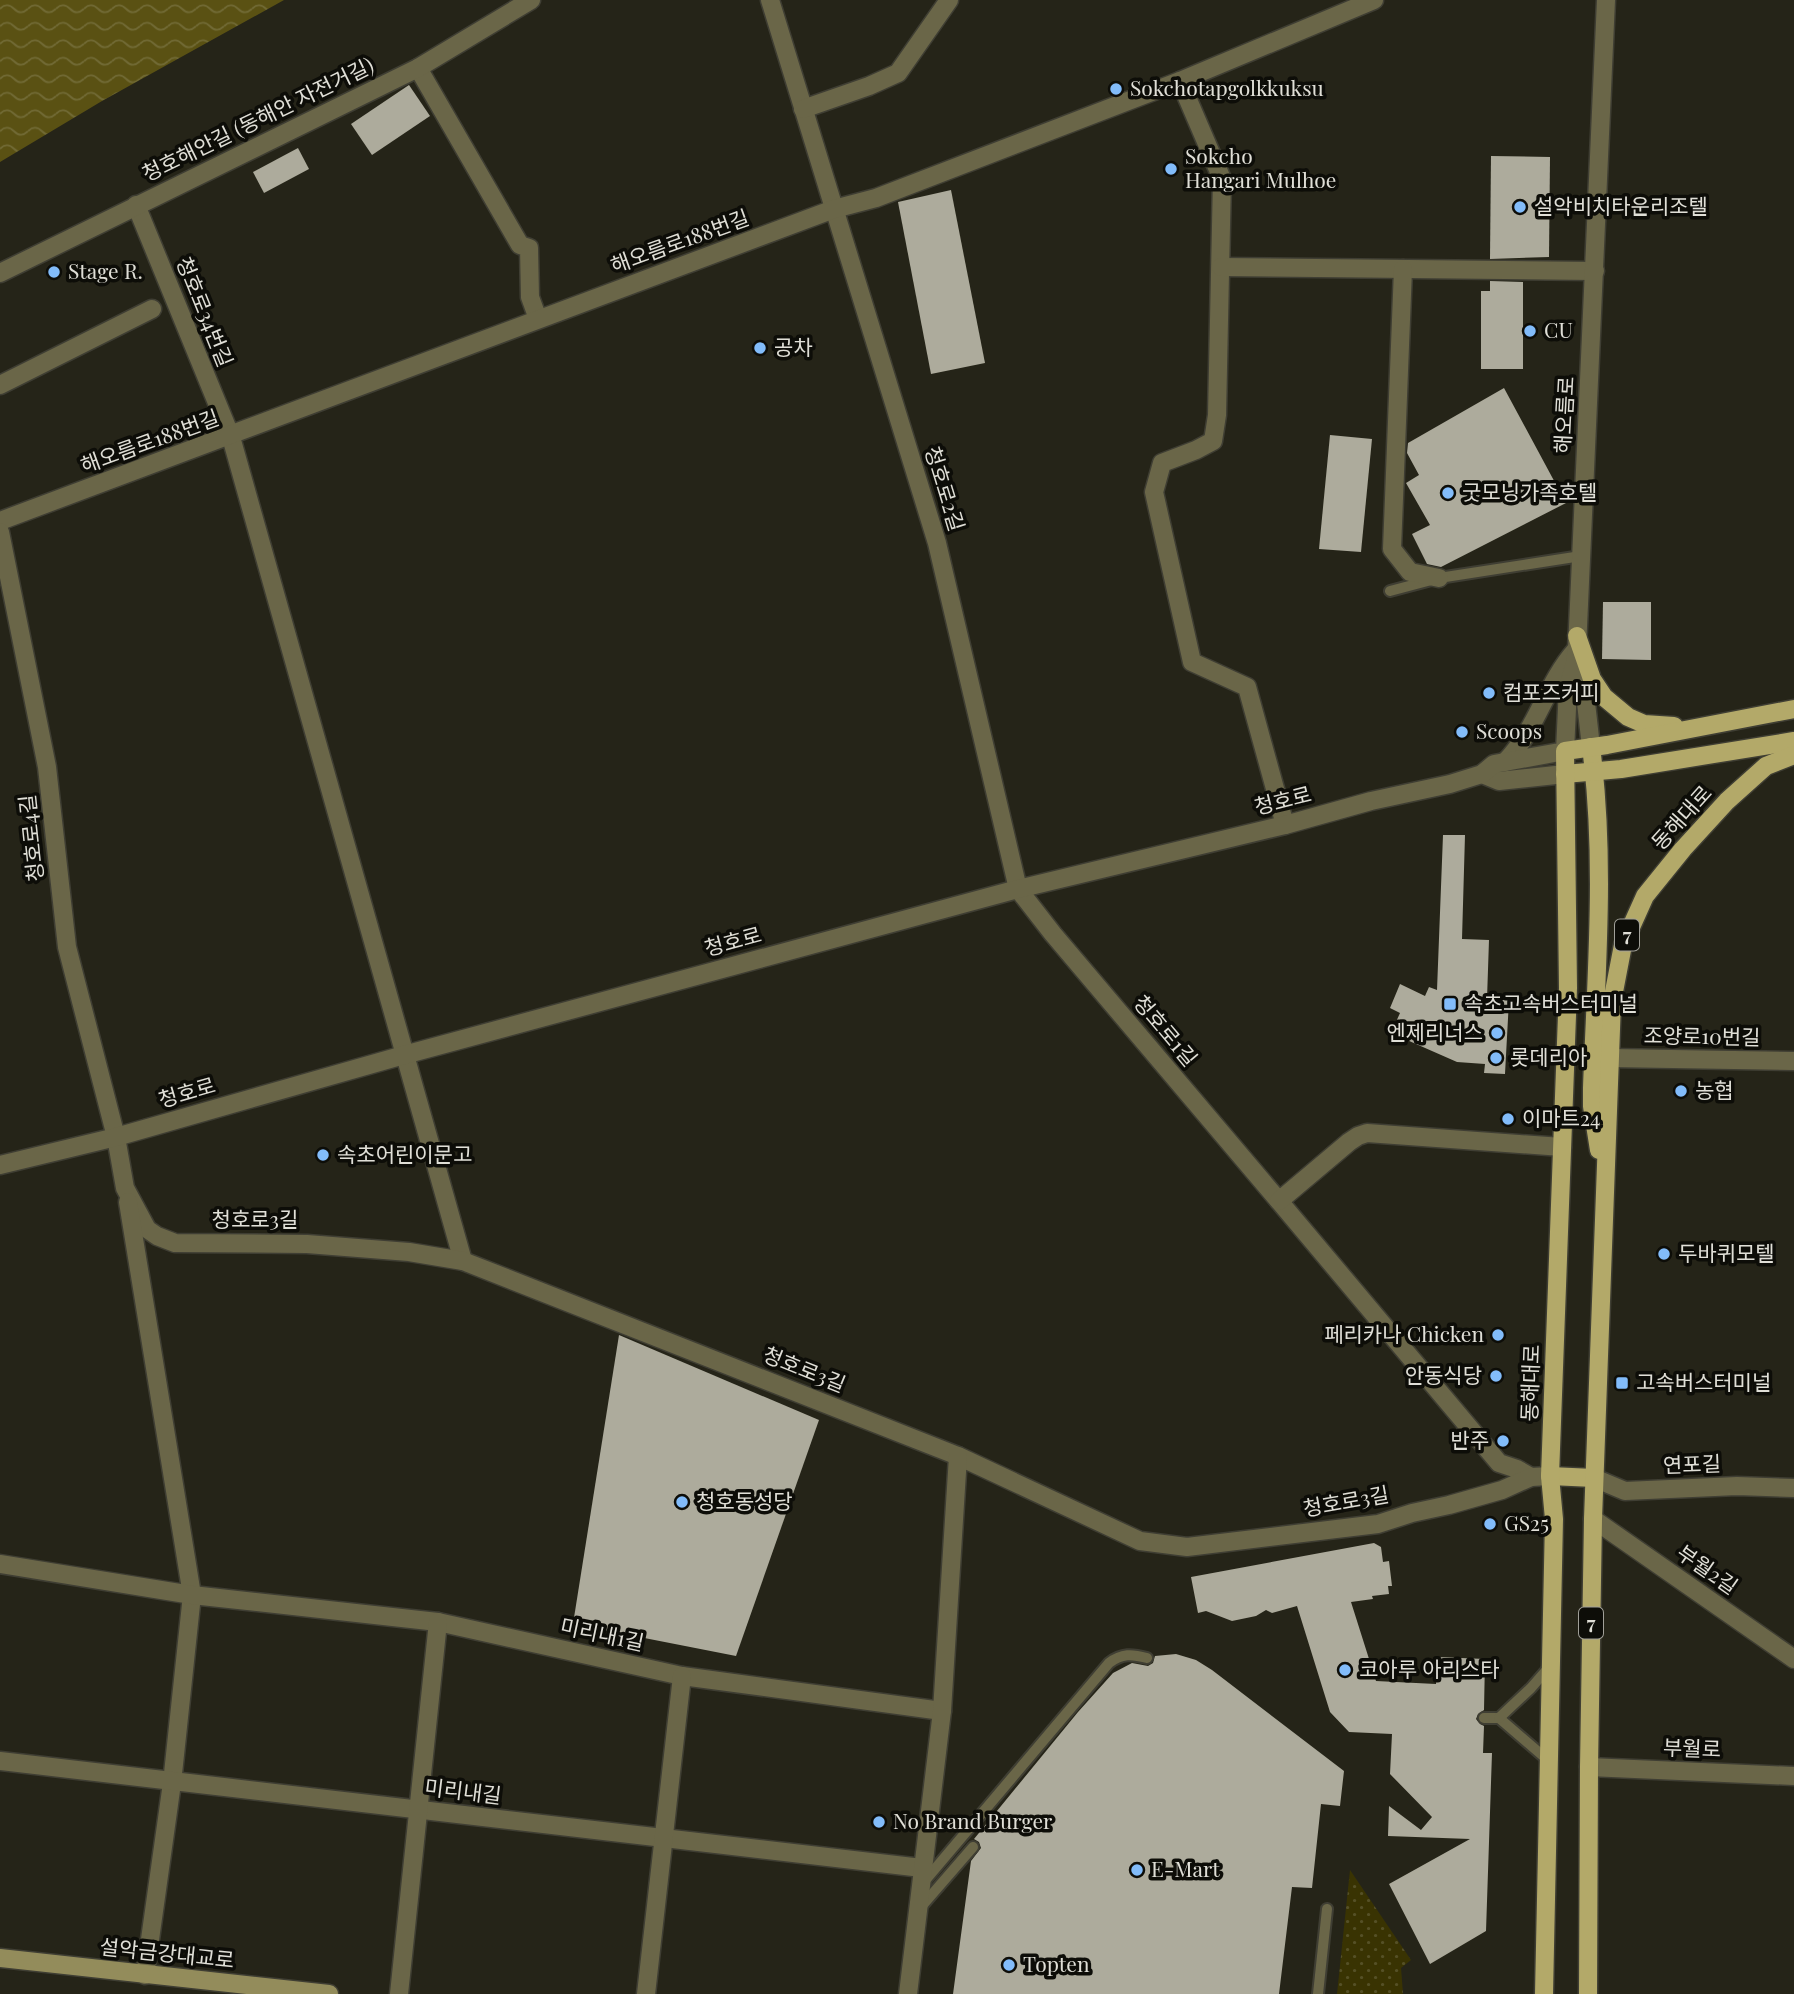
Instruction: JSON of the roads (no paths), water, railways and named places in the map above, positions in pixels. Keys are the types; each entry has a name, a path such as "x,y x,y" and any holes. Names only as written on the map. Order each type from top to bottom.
{"main road":[{"path":"1576,649 1604,697 1629,717 1644,724 1702,728"},
{"path":"1565,751 1794,709"},
{"name":"동해대로","path":"1566,774 1794,741"},
{"name":"동해대로","path":"1591,747 1600,851 1592,1097 1605,1184"},
{"name":"동해대로","path":"1544,1994 1555,1520 1550,1476 1568,988 1565,751"},
{"name":"동해대로","path":"1588,1994 1593,1519 1612,1002 1623,945 1645,896 1727,801 1766,766 1794,755"},
{"path":"1550,1476 1594,1478"}],"street":[{"name":"청호해안길 (동해안 자전거길)","path":"0,273 418,68 531,0"},
{"name":"청호로2길","path":"770,0 937,543 1018,888"},
{"path":"803,109 898,73 949,0"},
{"name":"해오름로188번길","path":"0,520 231,437 834,209 876,198 1180,81 1374,0"},
{"name":"해오름로","path":"1565,751 1568,687 1576,649 1581,556 1605,0"},
{"path":"418,68 520,245 529,248 530,297 538,319"},
{"path":"1180,81 1222,179 1217,415 1213,441 1162,463 1154,492 1192,662 1247,687 1285,825"},
{"name":"청호로34번길","path":"136,205 231,437 463,1261"},
{"path":"1221,267 1595,271"},
{"path":"1404,269 1392,549 1410,572 1439,578"},
{"path":"0,385 152,309"},
{"name":"청호로4길","path":"0,532 47,767 67,947 117,1137"},
{"path":"1505,762 1517,748 1563,665 1576,649"},
{"name":"해오름로","path":"1576,649 1584,685 1591,747"},
{"name":"청호로","path":"0,1165 117,1137 404,1055 1018,888 1450,784 1482,775 1494,764 1565,751"},
{"name":"청호로","path":"1482,775 1499,780 1566,774"},
{"name":"청호로1길","path":"1018,888 1053,934 1499,1463 1531,1477"},
{"name":"조양로10번길","path":"1610,1058 1794,1061"},
{"path":"1279,1200 1349,1142 1367,1133 1562,1147"},
{"name":"청호로3길","path":"117,1137 125,1188 147,1228 157,1236 175,1243 307,1244 409,1252 463,1261 958,1456 1140,1541 1187,1547 1378,1524 1502,1490 1531,1477"},
{"path":"125,1188 192,1595 172,1783 145,1975"},
{"path":"908,1994 942,1711 958,1456"},
{"path":"1531,1477 1550,1476"},
{"name":"연포길","path":"1594,1478 1625,1491 1737,1486 1794,1488"},
{"name":"부월2길","path":"1593,1519 1794,1659"},
{"name":"미리내1길","path":"0,1564 192,1595 438,1622 682,1676 942,1711"},
{"path":"399,1994 438,1622"},
{"path":"646,1994 682,1676"},
{"name":"미리내길","path":"0,1761 922,1868"},
{"name":"부월로","path":"1589,1767 1794,1776"},
{"name":"설악금강대교로","path":"0,1958 329,1994"}],"lane":[{"path":"1390,591 1439,578 1581,556"},
{"path":"919,1887 1109,1663 1116,1657 1131,1654 1147,1658"},
{"path":"1499,1718 1551,1665"},
{"path":"1484,1718 1499,1718 1549,1761"},
{"path":"917,1912 973,1847"},
{"path":"1318,1994 1327,1909"}],"water":[{"path":"0,0 284,0 102,101 0,162"}],"place":[{"name":"Sokchotapgolkkuksu","path":"1116,89"},
{"name":"Sokcho Hangari Mulhoe","path":"1171,169"},
{"name":"설악비치타운리조텔","path":"1520,207"},
{"name":"Stage R.","path":"54,272"},
{"name":"CU","path":"1530,331"},
{"name":"공차","path":"760,348"},
{"name":"굿모닝가족호텔","path":"1448,493"},
{"name":"컴포즈커피","path":"1489,693"},
{"name":"Scoops","path":"1462,732"},
{"name":"속초고속버스터미널","path":"1450,1004"},
{"name":"엔제리너스","path":"1497,1033"},
{"name":"롯데리아","path":"1496,1058"},
{"name":"농협","path":"1681,1091"},
{"name":"이마트24","path":"1508,1119"},
{"name":"속초어린이문고","path":"323,1155"},
{"name":"두바퀴모텔","path":"1664,1254"},
{"name":"페리카나 Chicken","path":"1498,1335"},
{"name":"안동식당","path":"1496,1376"},
{"name":"고속버스터미널","path":"1622,1383"},
{"name":"반주","path":"1503,1441"},
{"name":"청호동성당","path":"682,1502"},
{"name":"GS25","path":"1490,1524"},
{"name":"코아루 아리스타","path":"1345,1670"},
{"name":"No Brand Burger","path":"879,1822"},
{"name":"E-Mart","path":"1137,1870"},
{"name":"Topten","path":"1009,1965"}]}
